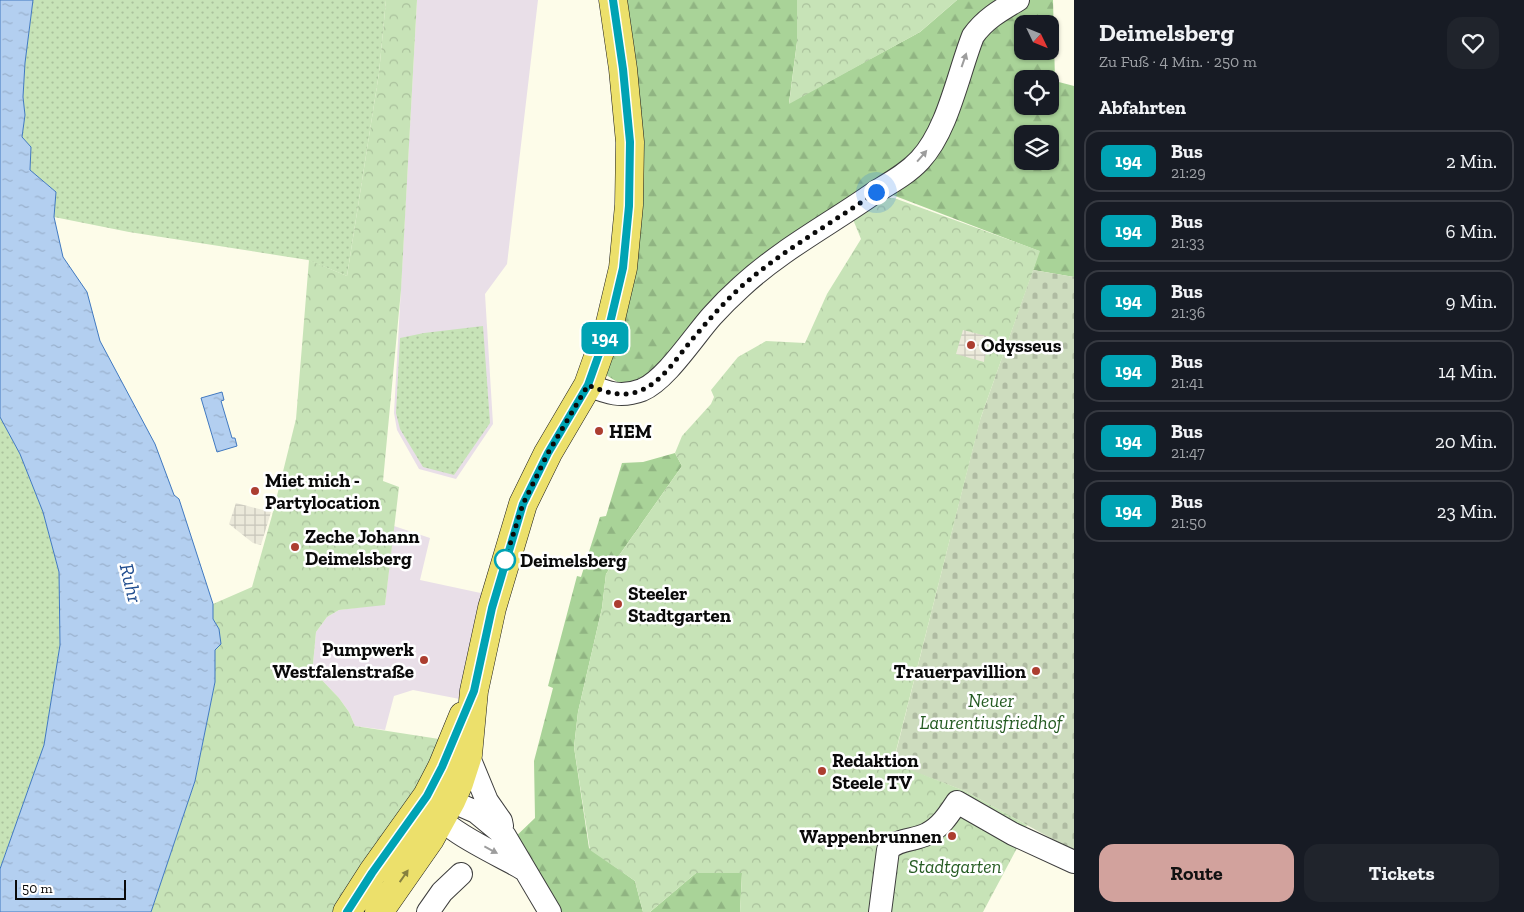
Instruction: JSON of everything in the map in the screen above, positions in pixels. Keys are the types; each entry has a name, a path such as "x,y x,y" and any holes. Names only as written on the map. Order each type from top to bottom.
{"main road":[{"path":"379,912 441,817 468,755 474,691 492,608 523,504 548,453 597,389 623,268 629,206 630,142 623,69 613,0"},
{"path":"347,912 372,873 441,817 442,767 474,691"}],"street":[{"path":"597,389 623,395 644,389 661,377 713,315 742,286 790,249 920,160 929,149 942,125 973,36 980,26 992,15 1018,0"},
{"path":"468,755 487,801 501,821 505,836 550,912"},
{"path":"880,912 888,850 892,845 899,842 927,834 937,827 957,802 1013,834 1074,862"},
{"path":"441,817 476,812 505,836"},
{"path":"441,817 526,871"},
{"path":"428,912 442,892 461,874"}],"shaded area":[{"path":"417,0 538,0 507,264 485,294 493,424 456,479 419,469 397,430 394,413"},
{"path":"963,330 990,337 984,362 956,354"},
{"path":"236,503 271,512 261,545 253,543 229,524"},
{"path":"394,526 430,538 420,580 490,595 465,700 413,690 394,696 385,730 355,726 349,712 339,698 317,675 313,664 316,632 327,617 339,610 385,604"}],"green space":[{"path":"33,0 386,0 379,73 347,276 308,260 129,232 54,217 56,192 30,170 31,148 22,137 25,115 23,97 25,63"},
{"path":"386,0 417,0 401,290 383,481 399,487 385,605 339,610 327,617 316,632 313,664 317,675 339,698 349,712 355,726 452,741 345,912 151,912 195,781 215,682 215,649 219,629 213,619 213,604 252,587 296,419 309,260 347,276 379,73"},
{"path":"618,0 797,0 797,42 789,103 920,32 957,0 1013,0 992,12 947,105 908,162 848,206 652,382 627,388 595,368 624,268"},
{"path":"797,0 957,0 920,32 789,104 797,42"},
{"path":"1026,0 1053,0 1053,15 1014,15 1014,60 1054,60 1055,70 1014,70 1014,115 1059,115 1059,82 1074,86 1074,277 1033,270 1039,251 890,194 918,171 978,42"},
{"name":"Stadtgarten","path":"871,198 894,198 1040,251 981,417 893,763 965,791 1027,825 983,912 881,912 897,838 878,912 740,912 742,873 696,873 650,912 643,912 635,881 590,850 574,747 578,712 602,608 606,574 682,466 675,453 682,436 711,404 714,397 711,390 738,357 766,341 805,343 827,294 861,239 850,212"},
{"name":"Neuer Laurentiusfriedhof","path":"1033,270 1074,277 1074,851 965,791 893,764 980,420"},
{"path":"483,326 490,423 454,475 423,467 400,429 396,413 400,338 424,333"},
{"path":"0,417 20,454 43,512 59,572 60,645 44,745 0,869"},
{"path":"675,453 682,466 606,574 602,608 578,712 574,747 589,848 635,881 643,912 552,912 511,841 535,818 534,761 553,688 548,686 577,576 581,577 600,517 606,516 622,463 643,462"},
{"path":"696,873 742,873 740,912 650,912"}],"water":[{"name":"Ruhr","path":"0,0 33,0 25,63 23,97 25,115 22,137 31,147 30,170 56,192 54,217 63,257 87,292 100,341 155,444 174,495 179,499 213,604 213,619 219,629 221,644 215,650 215,682 195,781 151,912 0,912 0,869 44,745 60,645 59,572 43,512 20,454 0,417"},
{"path":"222,392 224,400 221,401 232,438 235,438 237,446 217,452 201,398"}],"bus line":[{"name":"194","path":"347,912 372,873 427,796 442,767 474,691 492,608 523,504 548,453 588,385 610,323 623,268 629,206 630,142 623,69 613,0"}],"place":[{"name":"Odysseus","path":"971,345"},
{"name":"HEM","path":"599,431"},
{"name":"Miet mich - Partylocation","path":"255,491"},
{"name":"Zeche Johann Deimelsberg","path":"295,547"},
{"name":"Deimelsberg","path":"505,560"},
{"name":"Steeler Stadtgarten","path":"618,604"},
{"name":"Pumpwerk Westfalenstraße","path":"424,660"},
{"name":"Trauerpavillion","path":"1036,671"},
{"name":"Redaktion Steele TV","path":"822,771"},
{"name":"Wappenbrunnen","path":"952,836"}],"route":[{"path":"505,560 523,504 548,453 588,385 606,392 623,395 644,389 661,377 713,315 742,286 790,249 876,192"}]}
